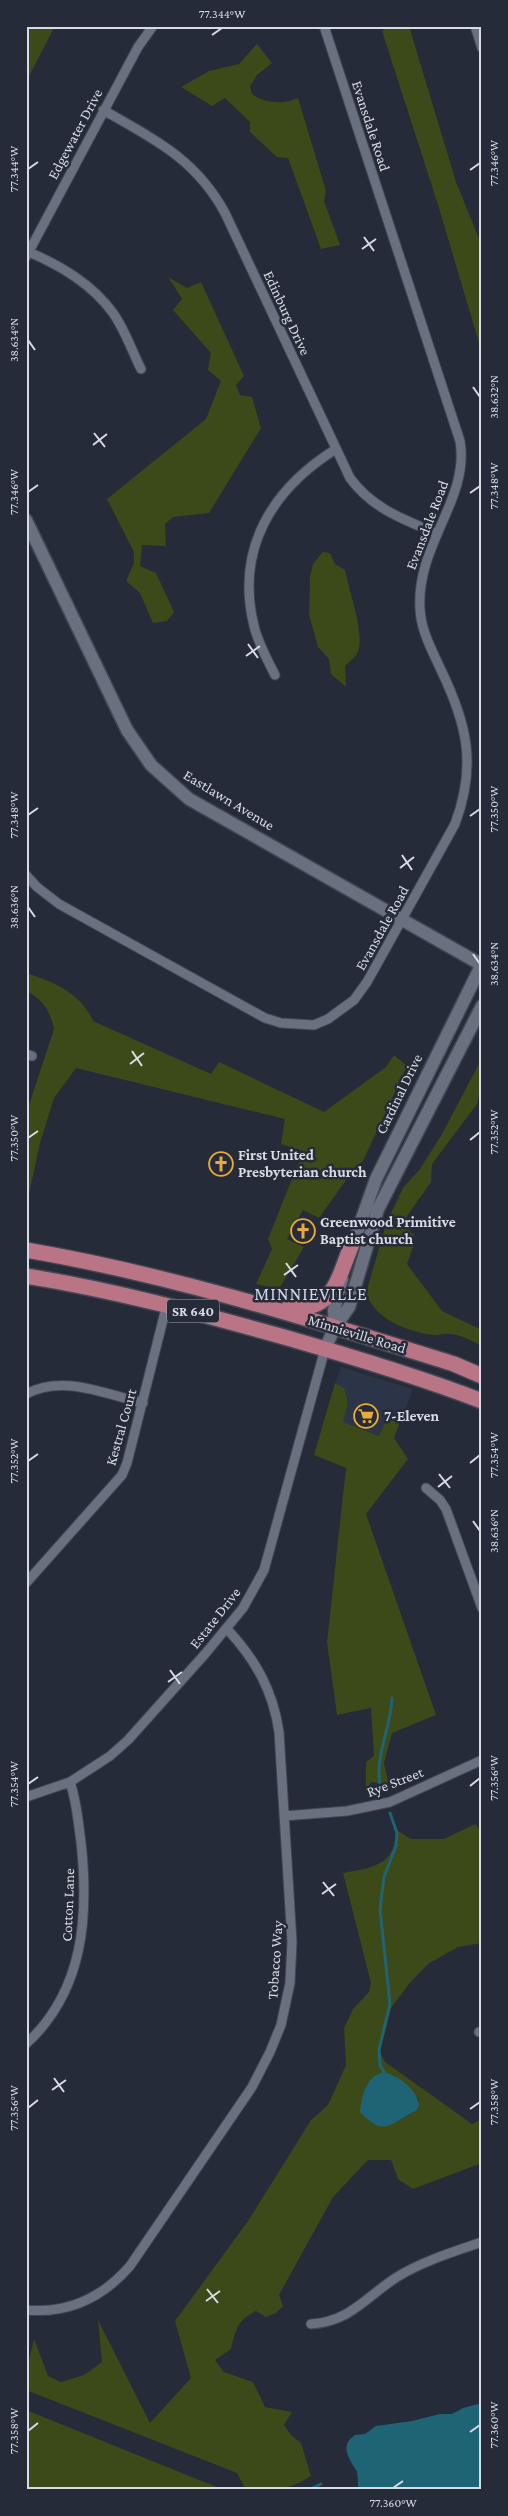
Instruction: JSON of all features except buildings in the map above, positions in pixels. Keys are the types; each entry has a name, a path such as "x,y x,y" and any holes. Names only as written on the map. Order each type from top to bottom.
{"main road":[{"name":"Eastlawn Avenue","path":"26,520 127,730 151,765 190,799 482,964"},
{"name":"Cardinal Drive","path":"335,1328 334,1310 352,1244 376,1179 482,964"},
{"name":"Cardinal Drive","path":"325,1349 335,1328 349,1307 378,1209 482,1006"},
{"path":"264,1306 306,1309 319,1304 333,1288 352,1244"},
{"name":"Minnieville Road","path":"26,1250 168,1280 264,1306 454,1364 482,1376"},
{"name":"Minnieville Road","path":"26,1276 90,1286 167,1304 325,1349 482,1401"}],"street":[{"name":"Edgewater Drive","path":"28,254 138,46 153,26"},
{"name":"Evansdale Road","path":"26,875 37,887 59,904 256,1014 280,1023 314,1025 328,1019 354,1000 367,982 455,824 462,804 467,776 467,745 459,708 428,642 420,612 421,581 436,533 459,480 462,454 460,441 324,26"},
{"path":"475,26 482,48"},
{"name":"Edinburg Drive","path":"103,110 168,148 194,170 208,185 225,213 350,478 369,500 394,515 436,533"},
{"path":"28,254 69,273 100,298 120,324 142,369"},
{"path":"275,675 260,645 250,610 249,591 252,558 264,522 284,492 302,472 336,449"},
{"name":"Kestral Court","path":"26,1583 122,1475 143,1403 167,1304"},
{"name":"Estate Drive","path":"26,1798 70,1782 95,1767 128,1740 227,1629 254,1591 264,1570 325,1349"},
{"path":"26,1394 45,1386 68,1385 143,1403"},
{"path":"426,1488 440,1500 446,1509 482,1608"},
{"name":"Tobacco Way","path":"26,2310 47,2310 78,2304 95,2297 119,2279 130,2266 259,2074 281,2025 290,1983 292,1909 279,1732 271,1696 255,1663 227,1629"},
{"name":"Rye Street","path":"284,1816 347,1811 390,1802 482,1760"},
{"name":"Cotton Lane","path":"26,2044 45,2025 59,2006 76,1968 80,1950 84,1899 83,1859 75,1796 70,1782"},
{"path":"312,2324 339,2320 396,2278 415,2267 482,2242"}],"shaded area":[{"path":"341,1367 413,1389 401,1419 388,1415 379,1436 342,1422 335,1383"}],"green space":[{"path":"26,26 55,26 26,82"},
{"path":"390,26 409,26 456,182 482,246 482,353 439,208 382,31"},
{"path":"257,44 272,63 257,75 250,86 252,94 274,102 286,102 298,98 326,191 324,201 340,245 321,249 288,158 277,157 250,132 250,122 225,98 212,106 181,87 209,71 239,64"},
{"path":"168,277 187,288 201,282 244,376 236,385 240,395 252,397 261,428 209,513 173,517 165,524 166,546 142,545 140,566 156,573 174,612 167,621 153,623 140,593 126,581 134,563 134,552 107,499 206,419 221,381 208,370 211,353 173,310 182,299"},
{"path":"323,552 330,553 335,564 345,570 359,631 358,651 345,666 346,687 331,674 329,659 318,647 309,615 310,576 313,564"},
{"path":"26,973 47,980 66,990 88,1011 93,1021 211,1074 219,1062 324,1112 386,1067 394,1055 407,1066 363,1161 356,1166 319,1218 303,1210 287,1239 304,1247 279,1289 256,1284 272,1249 268,1239 303,1151 281,1144 285,1119 76,1068 54,1098 40,1143 26,1208 26,1114 54,1029 45,1006 26,991"},
{"path":"482,1058 482,1081 477,1104 432,1164 431,1182 407,1216 406,1227 414,1235 413,1247 407,1264 442,1311 482,1330 482,1346 457,1335 433,1335 413,1331 393,1323 377,1310 366,1293 387,1221 403,1188 420,1169 442,1134"},
{"path":"335,1383 344,1388 348,1403 343,1422 379,1436 388,1415 401,1419 394,1438 408,1459 366,1514 436,1715 392,1733 384,1763 389,1785 371,1782 366,1792 366,1762 374,1756 371,1708 337,1715 327,1642 346,1468 314,1455"},
{"path":"475,1824 482,1832 482,1943 458,1947 428,1964 409,1984 391,2008 380,2052 385,2062 472,2124 482,2119 482,2163 413,2189 398,2179 391,2160 368,2160 333,2197 279,2295 283,2306 276,2313 266,2317 256,2311 245,2318 236,2330 231,2349 215,2360 224,2372 253,2382 265,2407 292,2412 284,2425 291,2435 301,2443 311,2476 295,2485 287,2487 272,2490 246,2490 237,2473 26,2390 26,2372 34,2339 48,2376 61,2382 84,2375 102,2362 98,2320 150,2423 191,2378 175,2321 248,2221 311,2120 328,2105 346,2065 344,2028 353,2009 369,1992 371,1983 343,1873 381,1863 392,1850 395,1841 395,1829 411,1839 444,1839","holes":["393,2074 419,2099 416,2111 390,2125"]},
{"path":"26,2410 224,2490 26,2490"}],"water":[{"path":"384,2072 395,2076 407,2084 416,2095 419,2106 416,2111 393,2124 381,2127 368,2120 360,2112 362,2099 369,2082 378,2074"},
{"path":"482,2403 482,2490 359,2490 357,2472 348,2457 346,2448 347,2443 355,2435 365,2434 376,2426 412,2421 440,2414 452,2414 463,2408"}],"waterway":[{"path":"381,1789 379,1766 392,1698"},
{"path":"384,2072 380,2065 379,2049 390,2004 380,1909 384,1877 396,1846 397,1833 390,1813"},
{"path":"308,2490 321,2484"}],"place":[{"name":"First United Presbyterian church","path":"221,1164"},
{"name":"Greenwood Primitive Baptist church","path":"303,1231"},
{"name":"7-Eleven","path":"366,1416"}],"district":[{"name":"MINNIEVILLE","path":"311,1294"}]}
